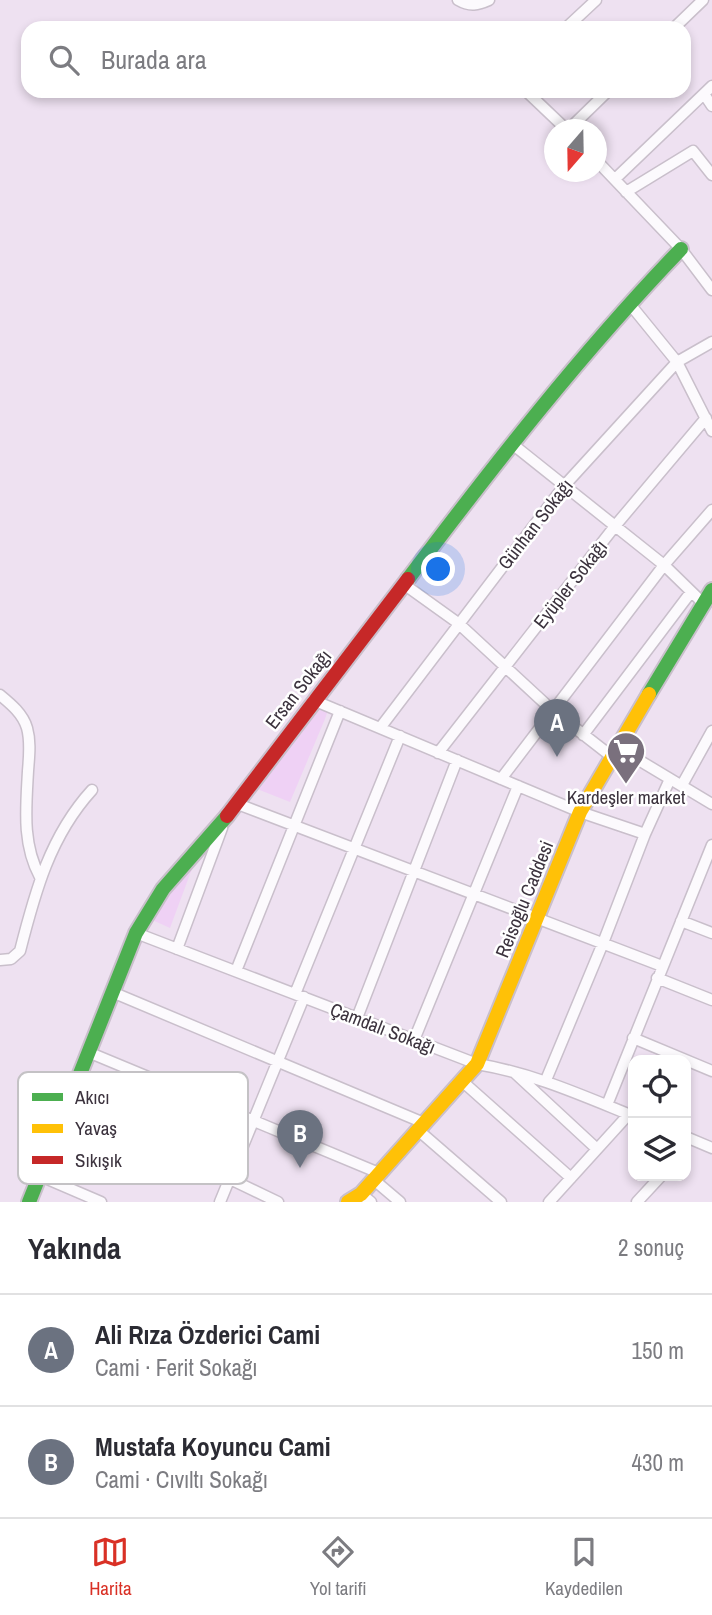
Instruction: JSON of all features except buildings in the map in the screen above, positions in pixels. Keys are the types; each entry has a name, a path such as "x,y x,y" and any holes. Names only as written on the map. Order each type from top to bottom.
{"street":[{"path":"458,0 471,5 479,5 489,0"},
{"path":"574,21 596,0"},
{"path":"681,21 703,0"},
{"path":"615,179 708,90 712,106"},
{"path":"534,98 556,119"},
{"path":"579,119 601,98"},
{"path":"626,191 693,151 712,176"},
{"path":"607,171 681,249 712,290"},
{"name":"Ersan Sokağı","path":"80,1072 136,933 163,889 225,819 511,443 629,303 681,249"},
{"path":"629,303 677,362 712,431"},
{"name":"Günhan Sokağı","path":"380,728 457,623 564,486 677,362 712,342"},
{"name":"Eyüpler Sokağı","path":"438,753 615,526 706,418"},
{"path":"511,443 664,565 691,592 709,596"},
{"path":"501,779 664,565 712,510"},
{"path":"405,585 457,623 552,710 583,734 682,785 712,804"},
{"path":"583,734 691,592"},
{"name":"Reisoğlu Caddesi","path":"348,1202 366,1198 377,1177 477,1064 580,812 709,596"},
{"path":"0,695 19,712 27,727 30,752 27,844 40,877"},
{"path":"313,700 580,812 645,834"},
{"path":"236,971 340,711"},
{"path":"682,785 712,731"},
{"path":"248,1134 278,1062 299,996 355,848 400,737"},
{"path":"357,1018 457,760"},
{"path":"546,1080 645,834 670,779"},
{"path":"414,1040 519,786"},
{"path":"0,960 11,959 20,951 40,877 76,807 92,790"},
{"path":"236,803 662,966"},
{"path":"177,949 225,819"},
{"path":"607,1105 657,978 709,860 712,845"},
{"path":"681,921 712,933"},
{"name":"Çamdalı Sokağı","path":"136,933 477,1064 546,1080 628,1114"},
{"path":"657,978 712,1000"},
{"path":"112,992 421,1126 501,1202"},
{"path":"633,1038 712,1070"},
{"path":"88,1052 135,1072"},
{"path":"511,1070 597,1149"},
{"path":"462,1081 570,1178"},
{"path":"550,1202 628,1118"},
{"path":"248,1120 377,1177 400,1202"},
{"path":"691,1143 712,1148"},
{"path":"637,1202 656,1181"},
{"name":"Ersan Sokağı","path":"29,1202 35,1184"},
{"path":"59,1184 102,1202"},
{"path":"220,1202 228,1184"},
{"path":"240,1184 278,1202"}],"shaded area":[{"path":"313,709 328,710 325,719 290,802 252,787"},
{"path":"203,839 170,928 150,919"}],"traffic: fast":[{"path":"408,579 540,410 644,288 681,249"},
{"path":"649,694 712,590"},
{"path":"81,1072 136,933 163,889 227,816"},
{"path":"29,1202 36,1184"}],"traffic: slow":[{"path":"348,1202 361,1194 477,1064 580,812 649,694"}],"traffic: jam":[{"path":"227,816 408,579"}],"place":[{"name":"Ali Rıza Özderici Cami","path":"557,757"},
{"name":"Kardeşler market","path":"626,785"},
{"name":"Mustafa Koyuncu Cami","path":"300,1168"}]}
